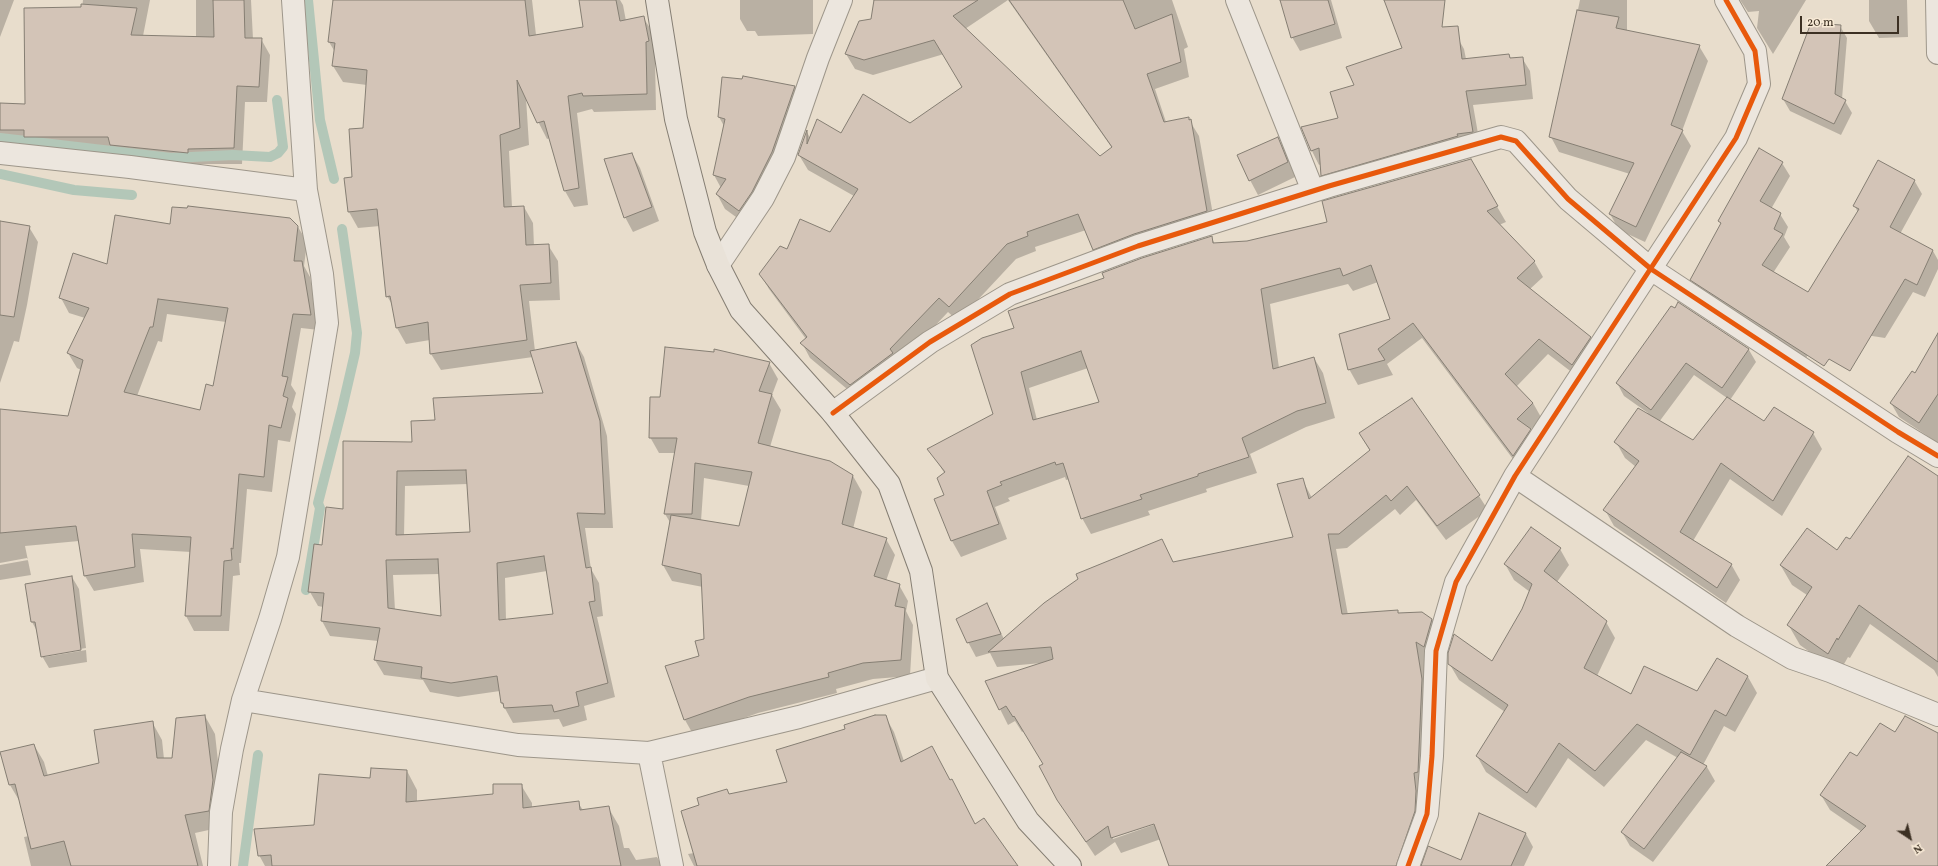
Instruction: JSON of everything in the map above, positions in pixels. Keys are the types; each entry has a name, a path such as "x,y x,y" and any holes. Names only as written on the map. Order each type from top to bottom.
{"main road":[{"path":"657,0 676,119 704,232 718,266 741,310 833,413 889,484 921,571 937,678 1028,821 1070,866"}],"street":[{"path":"219,866 221,812 243,700 270,619 288,557 327,324 322,274 306,190 293,0"},
{"path":"718,266 763,198 784,157 841,0"},
{"path":"1237,0 1313,191"},
{"path":"1408,866 1427,814 1432,756 1436,651 1456,582 1515,476 1736,138 1759,84 1755,51 1726,0"},
{"path":"1937,0 1938,53"},
{"path":"833,413 930,342 1010,294 1138,246 1313,191 1501,137 1516,141 1568,199 1651,268 1898,432 1937,452"},
{"path":"0,153 130,167 306,190"},
{"path":"1515,476 1738,626 1792,658 1830,671 1938,715"},
{"path":"243,700 518,745 649,752 799,717 937,678"},
{"path":"649,752 672,866"}],"building":[{"path":"213,0 244,0 245,38 262,38 259,87 237,86 234,148 188,149 188,153 110,145 108,137 24,137 24,130 0,130 0,103 25,104 24,8 81,7 81,4 137,8 131,35 214,37"},
{"path":"333,0 525,0 529,36 583,27 579,0 616,0 620,21 644,16 649,41 646,42 647,94 583,96 582,93 568,96 579,188 564,191 544,121 537,123 517,80 520,128 500,135 504,207 524,206 526,245 549,244 551,283 520,285 527,340 430,354 428,322 396,328 390,296 386,297 377,209 348,212 344,178 352,177 349,129 363,128 367,70 332,66 335,43 328,42"},
{"path":"874,0 978,0 953,16 1100,156 1112,147 1009,0 1123,0 1135,29 1172,14 1181,62 1147,74 1164,122 1189,117 1189,120 1191,119 1207,211 1134,234 1093,250 1078,214 1027,232 1028,236 1007,244 949,307 939,298 890,349 893,353 850,385 800,343 807,337 759,274 780,246 787,249 800,219 830,232 858,189 798,155 807,130 807,144 817,119 841,133 863,94 910,123 962,87 934,40 864,60 845,54 859,21 871,19"},
{"path":"1280,0 1328,0 1335,24 1291,38"},
{"path":"1384,0 1445,0 1442,27 1458,26 1462,59 1509,54 1510,58 1523,57 1526,85 1466,91 1473,132 1457,134 1458,136 1321,176 1319,148 1311,151 1301,127 1338,118 1330,92 1354,85 1346,67 1402,48"},
{"path":"1577,10 1619,17 1616,28 1700,45 1671,125 1683,130 1636,227 1609,214 1634,163 1549,137"},
{"path":"1811,23 1841,25 1835,94 1846,100 1834,124 1782,99"},
{"path":"743,76 795,86 772,152 752,192 739,211 716,194 726,179 713,175 725,119 718,117 722,77 742,79"},
{"path":"1278,137 1288,162 1249,181 1237,155"},
{"path":"1759,148 1783,162 1760,201 1781,213 1774,229 1783,234 1762,265 1808,292 1859,209 1853,206 1878,160 1915,180 1890,227 1933,250 1917,285 1905,279 1850,371 1829,359 1824,366 1690,280 1721,223 1718,221"},
{"path":"632,153 652,207 624,218 604,159"},
{"path":"1471,159 1498,206 1487,211 1535,261 1517,278 1591,337 1572,365 1539,339 1505,374 1533,403 1517,419 1531,429 1513,456 1413,323 1378,349 1385,360 1348,370 1339,334 1390,319 1371,265 1343,276 1340,268 1261,289 1273,369 1314,357 1326,403 1297,411 1242,438 1249,457 1140,495 1142,499 1081,519 1063,463 1056,465 1055,462 1000,482 1002,485 987,491 999,524 951,541 934,499 944,495 937,478 945,472 927,449 993,414 971,345 982,338 1014,328 1008,311 1104,278 1102,273 1142,258 1212,236 1213,243 1247,241 1327,222 1322,201","holes":["1081,351 1099,402 1033,420 1021,372"]},
{"path":"188,206 290,218 298,226 294,261 302,261 311,315 293,314 282,376 288,377 283,396 288,398 281,428 269,425 264,477 239,474 233,549 231,548 232,560 224,561 221,616 185,616 191,537 132,534 135,567 84,576 76,526 0,533 0,409 68,416 83,360 67,353 89,308 59,298 73,253 107,264 115,215 170,224 172,207 187,208","holes":["158,299 228,308 213,386 206,384 200,410 124,392 150,327 153,327"]},
{"path":"0,221 30,226 14,317 0,315"},
{"path":"1678,302 1749,349 1722,388 1686,363 1651,410 1616,383 1671,306 1675,308"},
{"path":"1938,333 1938,394 1919,423 1890,403 1912,371 1915,373"},
{"path":"576,342 600,421 605,514 577,513 586,568 591,567 595,601 589,602 608,683 576,692 579,706 554,712 552,705 504,708 503,703 501,703 497,676 451,683 421,678 422,667 374,660 380,628 321,621 324,593 308,592 314,544 322,545 326,507 343,509 343,441 412,442 411,421 435,420 433,398 543,393 530,351","holes":["466,470 470,532 396,535 397,471","544,556 553,614 499,620 497,563","438,559 441,616 388,608 386,560"]},
{"path":"665,347 714,352 714,349 770,362 759,391 772,394 758,443 830,461 853,475 842,524 887,538 874,576 900,584 895,606 905,608 901,660 863,663 828,673 829,677 749,697 684,720 665,666 699,656 695,641 704,639 701,574 662,565 671,515 739,526 752,472 695,463 692,514 664,514 677,438 649,438 650,397 660,397"},
{"path":"1727,397 1764,421 1774,407 1814,432 1773,501 1721,463 1680,532 1732,564 1717,588 1603,510 1639,461 1614,442 1638,408 1693,440"},
{"path":"1412,398 1480,495 1437,526 1407,486 1391,501 1386,495 1339,534 1328,534 1342,614 1398,610 1398,613 1422,612 1432,619 1424,647 1416,642 1422,679 1418,772 1414,773 1416,791 1415,811 1396,866 1169,866 1154,824 1111,838 1108,826 1086,842 1057,800 1039,766 1043,764 1014,716 1013,717 1006,706 999,710 985,681 1053,659 1051,647 988,652 1044,603 1078,579 1076,574 1162,539 1173,562 1293,537 1277,484 1303,478 1309,499 1370,450 1359,433"},
{"path":"1908,456 1938,476 1938,662 1859,605 1828,654 1787,625 1812,587 1780,565 1807,528 1837,550 1846,537 1850,539"},
{"path":"1531,527 1561,548 1544,571 1607,621 1584,668 1631,694 1644,666 1697,691 1717,658 1748,676 1726,716 1715,710 1690,755 1637,724 1595,771 1559,743 1527,793 1476,756 1508,705 1448,664 1448,653 1454,634 1492,661 1522,609 1532,584 1504,564"},
{"path":"72,576 81,650 41,657 35,622 31,622 25,584"},
{"path":"987,603 1001,634 967,643 956,619"},
{"path":"205,715 213,780 209,811 185,815 198,866 71,866 64,841 31,849 15,784 9,785 0,752 34,744 44,776 99,763 94,730 153,721 157,758 172,758 176,718"},
{"path":"875,715 886,715 901,762 932,746 950,780 952,779 975,824 984,818 1018,866 697,866 681,811 699,805 697,798 727,789 729,794 787,782 776,750 845,729 844,725"},
{"path":"1905,716 1938,733 1938,866 1826,866 1866,826 1820,795 1850,752 1857,756 1880,723 1895,732"},
{"path":"1681,752 1707,766 1644,849 1621,832"},
{"path":"371,768 407,770 406,802 493,794 493,784 522,784 523,808 579,801 580,810 609,806 621,866 272,866 271,855 258,856 254,829 314,825 319,774 370,778"},
{"path":"1479,813 1526,833 1511,866 1421,866 1428,846 1461,860"}],"waterway":[{"path":"308,0 320,120 334,179"},
{"path":"0,138 171,158 233,155 270,157 278,153 283,147 277,100"},
{"path":"0,174 74,190 132,195"},
{"path":"306,590 320,508 318,503 355,353 357,333 342,229"},
{"path":"243,866 258,755"}],"cycle path":[{"path":"1408,866 1427,814 1432,756 1436,651 1456,582 1515,476 1736,138 1759,84 1755,51 1726,0"},
{"path":"833,413 930,342 1010,294 1138,246 1329,186 1501,137 1516,141 1568,199 1651,269 1898,432 1938,456"}]}
